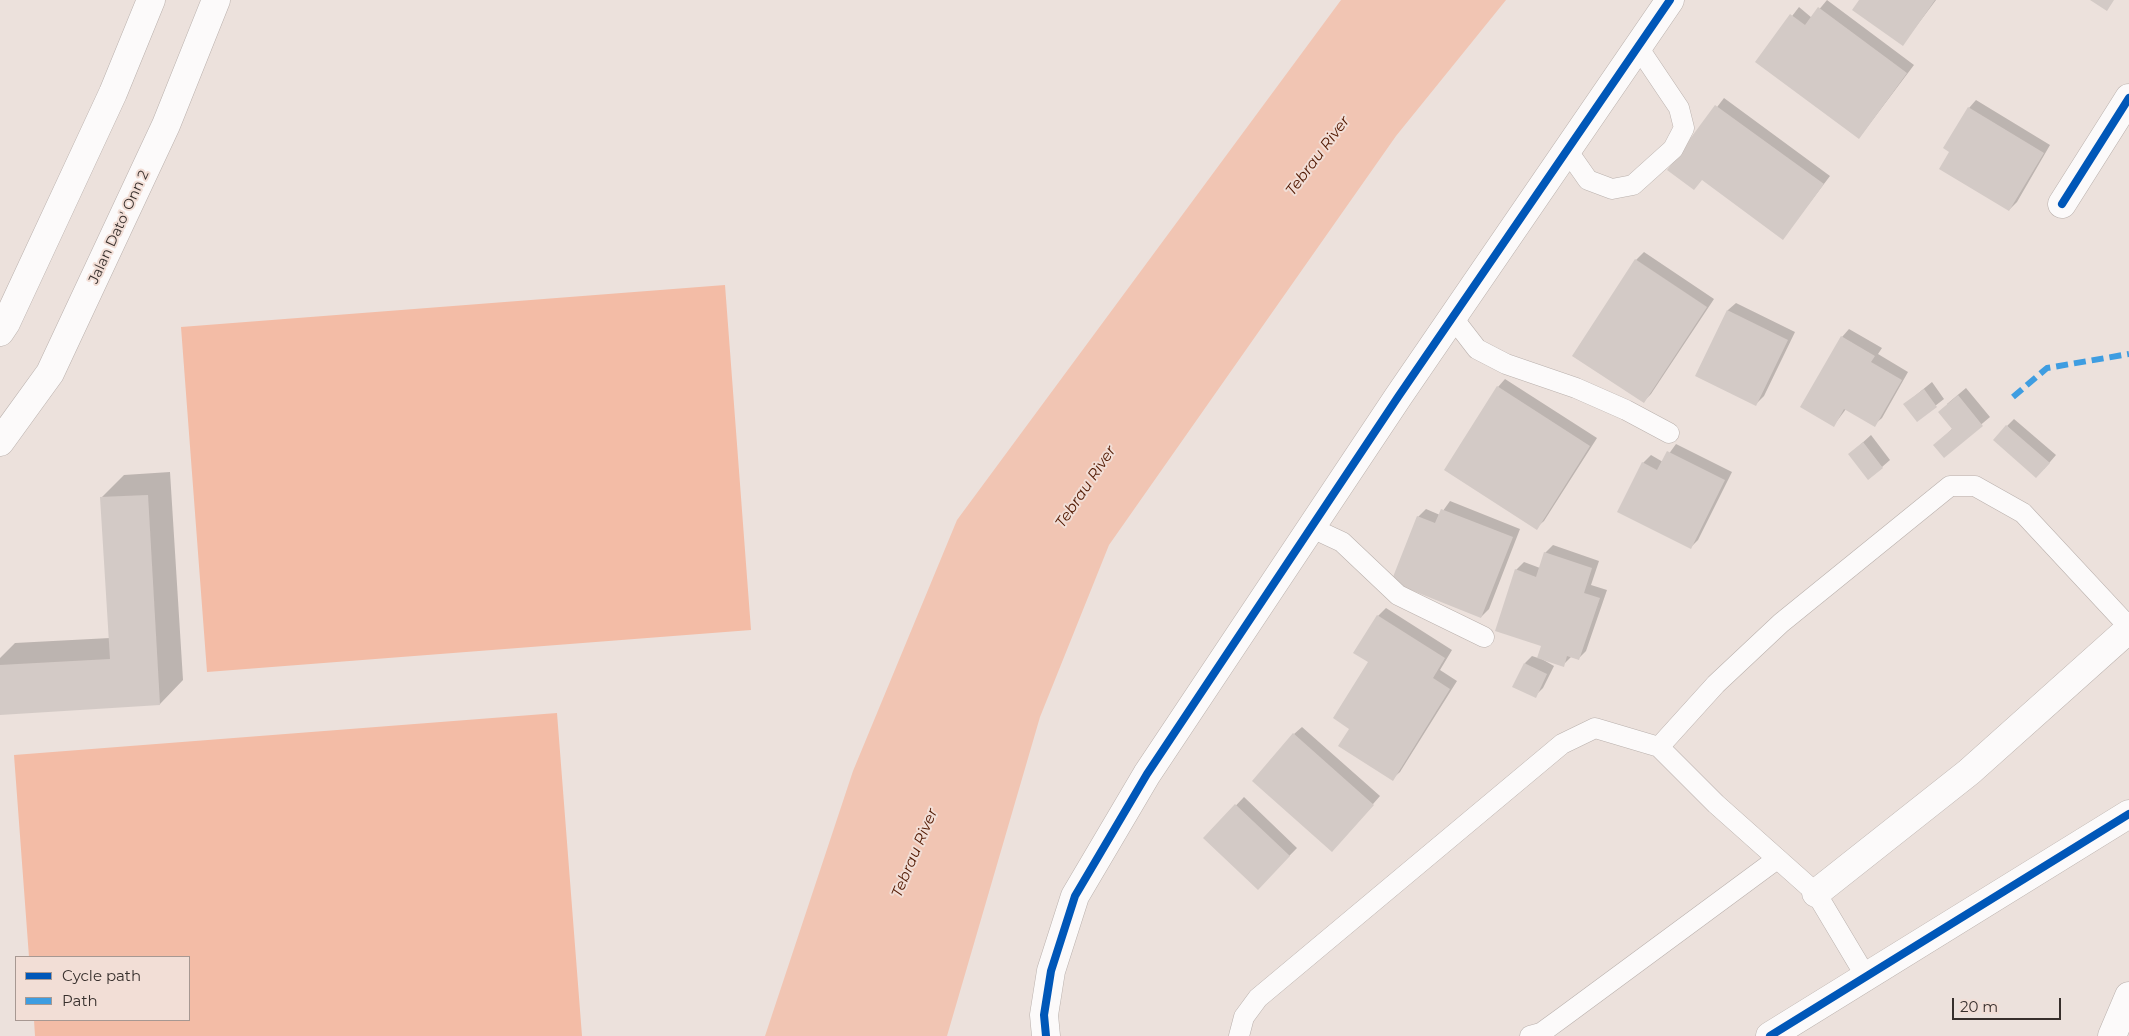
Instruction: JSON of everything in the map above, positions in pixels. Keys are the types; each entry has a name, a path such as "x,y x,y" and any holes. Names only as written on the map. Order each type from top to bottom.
{"street":[{"path":"0,332 6,323 113,93 151,0"},
{"name":"Jalan Dato' Onn 2","path":"0,442 50,373 166,125 216,0"},
{"path":"1046,1036 1044,1015 1051,971 1074,896 1147,774 1453,318 1670,0"},
{"path":"2062,204 2129,98"},
{"path":"1816,893 1969,772 2129,628"},
{"path":"1770,1036 1797,1021 1864,976 2129,814"},
{"path":"2112,1036 2129,996"}],"lane":[{"path":"1567,150 1588,180 1612,189 1634,185 1673,148 1684,128 1680,108 1638,47"},
{"path":"1453,318 1477,349 1506,364 1576,388 1626,410 1669,433"},
{"path":"1659,747 1716,684 1781,623 1950,486 1975,486 2023,513 2129,628"},
{"path":"1312,528 1342,542 1398,595 1484,637"},
{"path":"1239,1036 1244,1017 1258,998 1562,744 1595,728 1659,747 1716,804 1816,893 1864,976"},
{"path":"1530,1036 1541,1033 1777,859"}],"shaded area":[{"path":"725,285 751,630 207,672 181,327"},
{"path":"557,713 582,1036 35,1036 34,1021 190,1021 190,956 29,956 14,755"}],"water":[{"name":"Tebrau River","path":"1341,0 1506,0 1396,136 1109,545 1040,717 947,1036 765,1036 853,771 957,520"}],"building":[{"path":"1859,0 1935,0 1903,46 1852,10"},
{"path":"2090,0 2114,0 2107,11"},
{"path":"1818,7 1907,73 1859,139 1755,62 1790,14 1805,25"},
{"path":"1715,105 1824,184 1783,240 1702,180 1694,190 1667,170"},
{"path":"1968,107 2044,153 2009,211 1939,169 1949,152 1943,148"},
{"path":"1635,259 1707,307 1644,403 1572,356"},
{"path":"1727,310 1788,340 1756,406 1695,376"},
{"path":"1841,336 1875,356 1871,362 1902,380 1875,427 1844,409 1834,427 1800,407"},
{"path":"1497,386 1590,446 1537,530 1444,470"},
{"path":"1924,389 1937,407 1917,422 1903,404"},
{"path":"1958,395 1983,426 1944,458 1933,445 1952,429 1938,412"},
{"path":"2006,425 2050,463 2036,478 1993,440"},
{"path":"1863,442 1883,468 1868,480 1848,454"},
{"path":"1667,451 1725,480 1691,549 1617,512 1642,462 1657,470"},
{"path":"148,495 160,705 0,715 0,665 110,659 100,497"},
{"path":"1441,509 1513,537 1481,618 1391,582 1417,516 1435,523"},
{"path":"1544,552 1592,568 1584,593 1600,598 1579,660 1567,656 1564,667 1537,658 1541,646 1495,631 1515,569 1536,577"},
{"path":"1377,615 1445,658 1433,678 1450,689 1393,781 1338,746 1349,729 1333,718 1368,662 1353,653"},
{"path":"1524,663 1547,674 1536,698 1512,687"},
{"path":"1293,733 1374,805 1332,852 1252,781"},
{"path":"1235,804 1290,856 1258,890 1203,838"}],"marked path":[{"path":"2013,397 2047,368 2129,354"}],"cycle path":[{"path":"1046,1036 1044,1015 1051,971 1075,896 1147,774 1398,397 1670,0"},
{"path":"2062,204 2129,98"},
{"path":"1770,1036 2129,814"}]}
